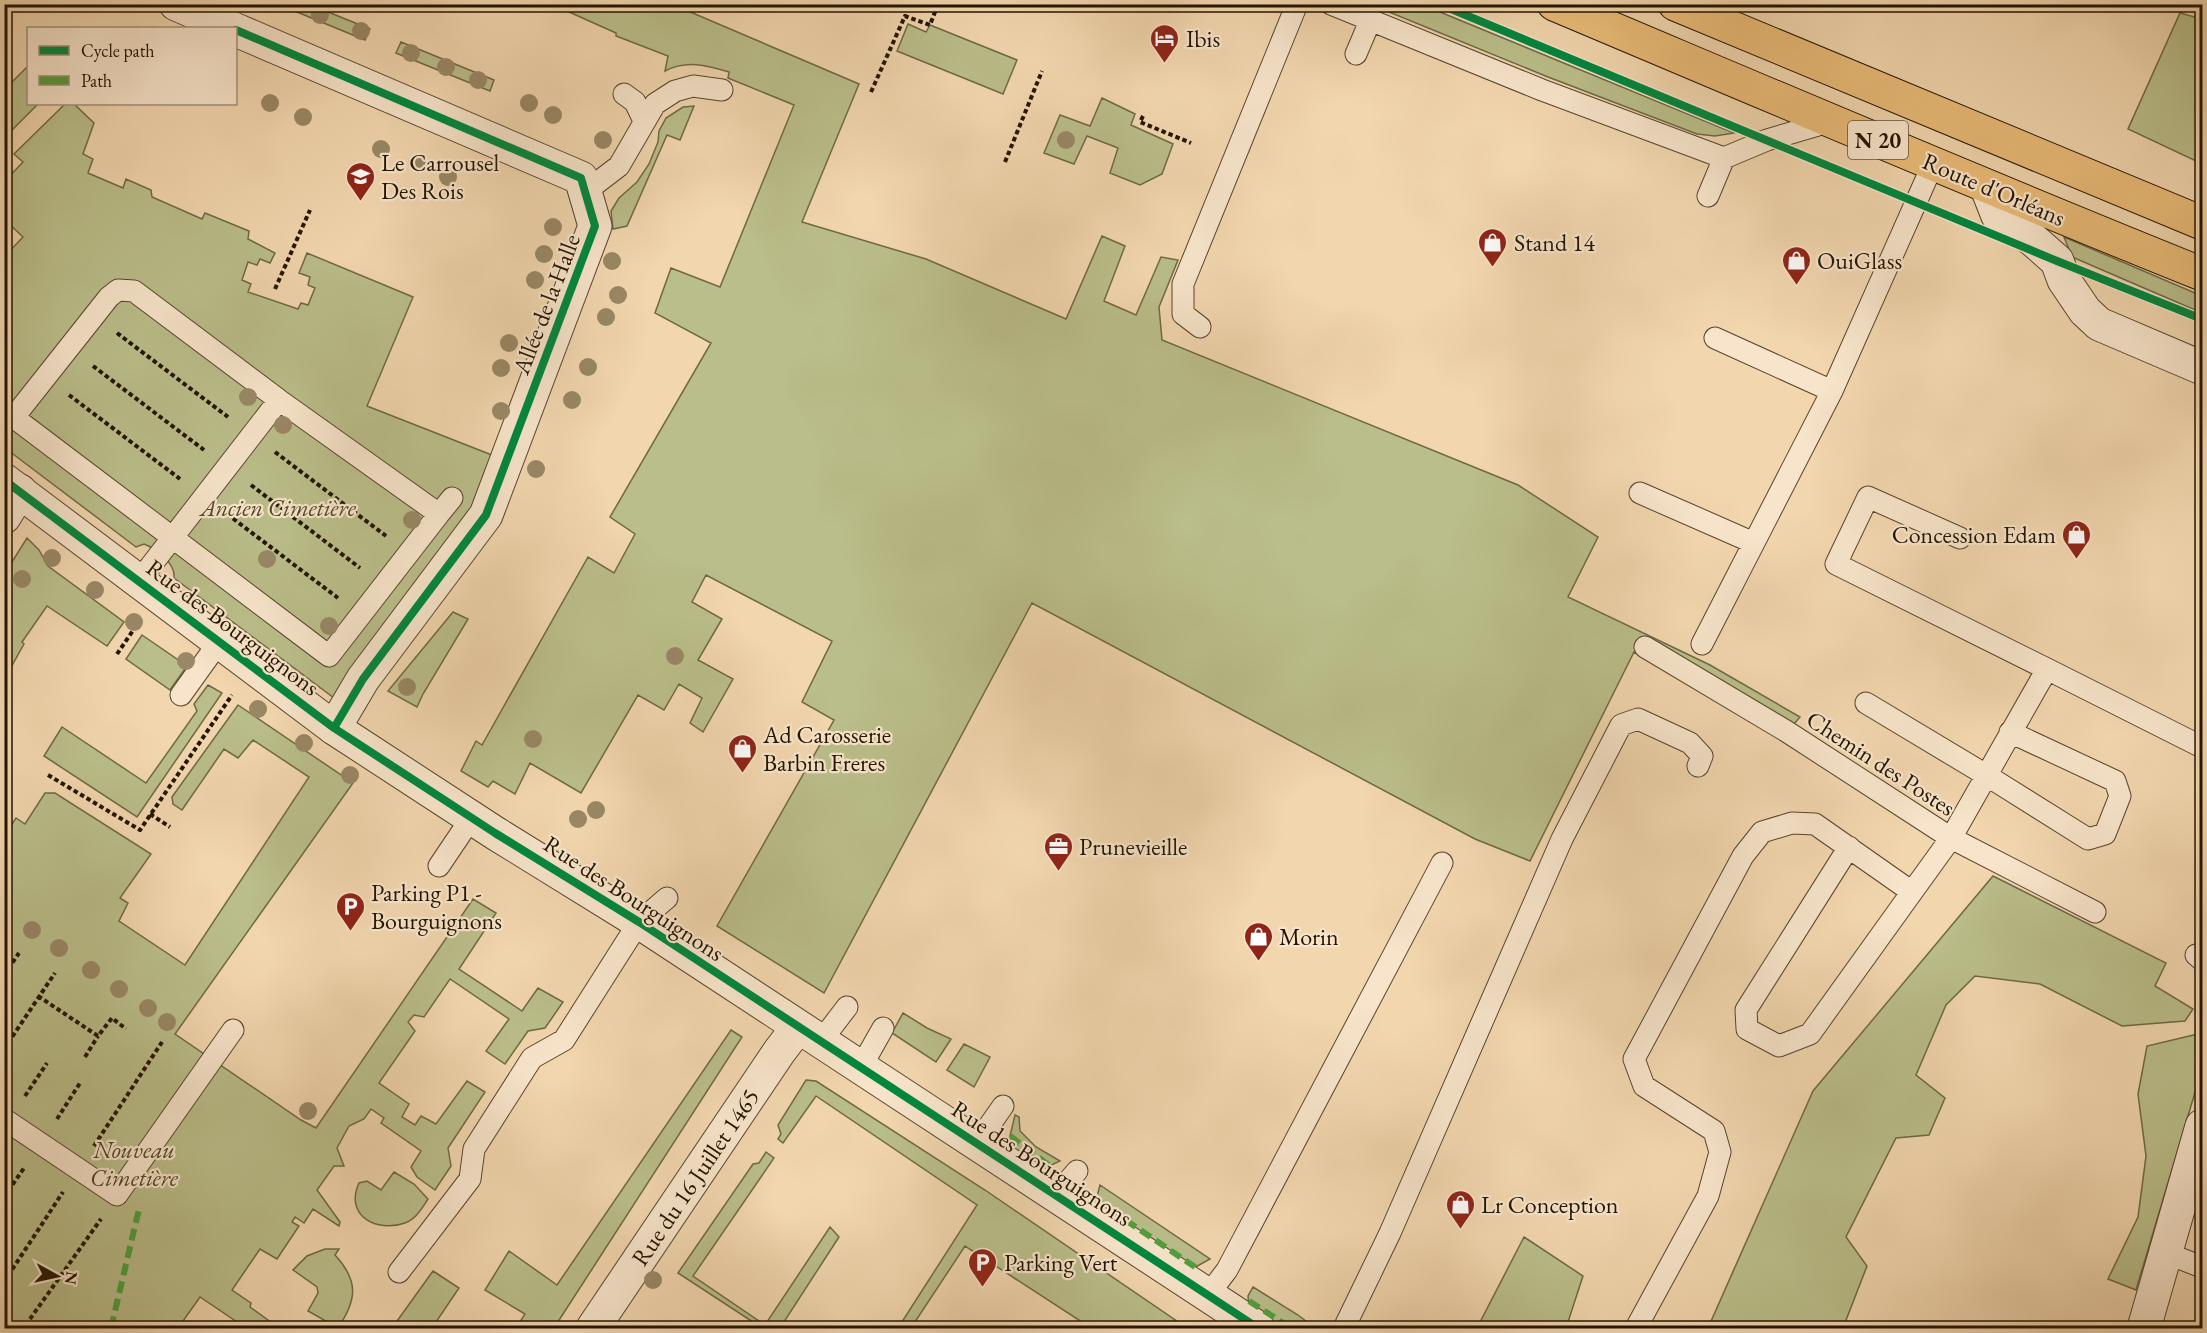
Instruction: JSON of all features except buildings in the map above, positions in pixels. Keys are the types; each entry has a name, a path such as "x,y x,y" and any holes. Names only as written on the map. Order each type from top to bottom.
{"main road":[{"name":"Route d'Orléans","path":"1554,4 1988,188 2202,274"},
{"name":"Route d'Orléans","path":"1675,4 2202,224"}],"street":[{"name":"Allée de la Halle","path":"176,4 229,27"},
{"name":"Allée de la Halle","path":"237,30 581,178 595,226 486,515 363,679 334,728"},
{"path":"1988,188 1998,216 2032,239 2057,261 2064,280 2085,311 2099,324 2202,368"},
{"name":"Rue des Bourguignons","path":"10,496 139,581 334,728 471,818 639,922 1258,1329"},
{"name":"Rue du 16 Juillet 1465","path":"593,1329 779,1052 810,1034"},
{"path":"2144,1329 2202,1126"}],"lane":[{"path":"1200,327 1183,314 1183,284 1297,4"},
{"path":"1330,4 1542,90 1724,158 1767,140 1832,120"},
{"path":"1356,54 1370,21"},
{"path":"585,192 620,166 655,104 675,91 693,86 722,90"},
{"path":"624,94 635,102 644,122"},
{"path":"1708,196 1724,158"},
{"path":"1702,644 1832,391 1933,164"},
{"path":"118,290 134,291 279,400 446,506 329,656 9,413 109,297 118,290"},
{"path":"1715,338 1832,391"},
{"path":"139,581 279,400"},
{"path":"1640,493 1754,543"},
{"path":"1960,538 1868,497 1836,564 2202,747"},
{"path":"181,695 219,642"},
{"name":"Chemin des Postes","path":"1645,647 1786,731 1950,838 2095,912"},
{"path":"1849,847 1746,1010 1747,1029 1779,1046 1810,1034 1912,892 1950,838 2047,669"},
{"path":"1866,704 2088,839 2104,834 2120,796 2115,781 2010,732"},
{"path":"1344,1329 1390,1233 1562,839 1621,725 1638,719 1690,743 1702,756 1698,766"},
{"path":"439,866 471,818"},
{"path":"1636,1329 1708,1196 1720,1152 1714,1131 1644,1086 1634,1059 1743,856 1762,832 1792,823 1815,824 1912,892"},
{"path":"1208,1295 1227,1270 1247,1214 1442,863"},
{"path":"399,1272 470,1179 474,1149 532,1058 564,1040 639,922 667,898"},
{"path":"810,1034 847,1007"},
{"path":"861,1067 883,1028"},
{"path":"4,1119 117,1195 233,1030"},
{"path":"977,1143 1003,1106"},
{"path":"1056,1195 1077,1171"},
{"path":"2166,1253 2202,1267"}],"path":[{"path":"871,92 905,16 930,25 938,4"},
{"path":"1005,162 1042,71"},
{"path":"1143,116 1140,122 1191,143"},
{"path":"275,289 310,210"},
{"path":"117,654 134,629"},
{"path":"48,775 140,830 229,699"},
{"path":"150,814 170,827"},
{"path":"4,975 19,953"},
{"path":"4,1049 55,973"},
{"path":"38,996 98,1035"},
{"path":"85,1057 98,1035 112,1018 126,1029"},
{"path":"4,1282 162,1042"},
{"path":"30,1319 117,1195"}],"green space":[{"path":"559,4 674,5 859,84 802,222 926,259 1066,319 1102,236 1125,246 1104,301 1136,315 1161,257 1178,260 1159,307 1162,340 1518,485 1598,537 1568,597 1710,665 1800,717 1782,738 1634,652 1530,861 1475,839 1032,603 824,993 717,926 834,720 802,702 832,641 706,575 692,602 722,619 698,660 733,679 703,732 690,723 702,698 679,684 664,710 638,695 581,793 530,763 515,794 493,781 488,787 461,771 476,741 482,745 588,557 614,573 635,534 610,517 711,343 655,313 671,268 720,287 794,105 728,78 729,72 721,69 688,65 665,71 668,56 616,36 616,33 567,11 568,8"},
{"path":"280,5 311,5 370,29 365,40"},
{"path":"1372,5 1423,5 1734,133 1715,136 1697,134 1548,77"},
{"path":"2180,13 2202,19 2202,160 2198,162 2128,129"},
{"path":"908,24 926,32 930,25 1017,60 1003,94 897,51"},
{"path":"401,42 494,80 490,91 396,53"},
{"path":"27,67 27,105 37,105 5,137 5,89"},
{"path":"1102,98 1135,114 1131,125 1173,144 1162,174 1140,185 1110,173 1118,148 1087,136 1074,164 1044,153 1060,115 1090,126"},
{"name":"Ancien Cimetière","path":"64,105 75,105 94,123 83,154 93,159 88,173 123,188 126,179 151,190 152,197 202,219 205,213 249,231 248,239 275,253 270,263 260,259 257,265 248,262 242,280 251,284 248,292 298,309 301,303 308,305 315,288 308,285 310,277 299,273 307,253 413,297 367,406 497,457 478,510 334,698 174,578 169,562 154,549 144,544 136,547 5,448 5,256 23,237 5,220 4,182 23,162 14,154"},
{"path":"694,106 680,140 667,135 627,226 613,229 611,211 619,198 637,182 649,164 658,142 659,131 666,118 683,107"},
{"path":"2064,237 2202,296 2202,313 2072,257"},
{"path":"27,538 39,550 48,566 124,622 107,646 47,606 22,642 24,644 5,678 5,573"},
{"path":"453,612 468,619 417,707 388,691"},
{"path":"142,635 187,666 170,690 126,659"},
{"path":"208,685 222,693 137,817 44,756 62,727 146,783 197,711 194,704"},
{"name":"Nouveau Cimetière","path":"238,705 353,783 175,1034 316,1128 473,899 496,913 459,969 522,1011 538,988 563,1002 545,1028 528,1031 505,1064 486,1051 509,1019 450,979 424,1017 414,1015 408,1022 415,1031 379,1083 409,1104 402,1117 415,1125 421,1116 436,1124 467,1081 485,1092 448,1148 451,1166 435,1190 417,1177 411,1167 421,1151 381,1123 384,1118 371,1109 364,1119 349,1126 337,1148 344,1166 334,1166 317,1190 340,1222 339,1226 313,1209 304,1223 295,1217 292,1222 299,1226 277,1259 260,1249 232,1290 251,1303 250,1307 279,1328 246,1328 200,1297 178,1328 10,1328 5,1324 5,835 16,818 25,824 45,793 55,793 151,854 120,898 128,903 119,921 185,965 309,777 253,740 238,758 224,749 182,810 173,804 172,797"},
{"path":"1993,876 2166,963 2155,986 2193,1009 2185,1021 2122,1026 2040,984 1975,976 1946,1005 1916,1075 1945,1098 1929,1135 1896,1138 1846,1237 1867,1266 1843,1328 1708,1328 1813,1091"},
{"path":"903,1013 951,1039 936,1062 892,1033"},
{"path":"731,1030 742,1037 554,1328 516,1328 525,1314 485,1290 509,1251 557,1285"},
{"path":"2202,1033 2202,1069 2136,1290 2108,1279 2138,1217 2146,1156 2138,1094 2147,1046"},
{"path":"964,1044 990,1057 974,1087 947,1070"},
{"path":"806,1080 816,1081 985,1190 1187,1328 1091,1328 965,1246 911,1328 898,1328 977,1205 816,1096 783,1143 778,1139 781,1134 778,1125"},
{"path":"1015,1115 1019,1117 1020,1131 1036,1147 1060,1161 1041,1170 1011,1147 1010,1136"},
{"path":"766,1152 774,1158 693,1276 765,1325 830,1227 839,1237 780,1328 762,1328 678,1273 753,1164 759,1163"},
{"path":"394,1172 414,1184 428,1199 416,1216 409,1221 394,1226 384,1226 366,1219 360,1213 356,1205 356,1195 359,1183 367,1181 381,1190"},
{"path":"1100,1185 1210,1259 1192,1269 1095,1205"},
{"path":"1524,1237 1583,1276 1566,1328 1477,1328"},
{"path":"325,1249 339,1249 335,1255 343,1264 352,1282 352,1299 338,1328 308,1311 318,1293 317,1287 293,1270 307,1256"},
{"path":"433,1271 459,1288 432,1328 392,1328"},
{"path":"1253,1287 1315,1328 1282,1328 1249,1307 1248,1296"}],"marked path":[{"path":"1010,1136 1050,1166"},
{"path":"1096,1200 1195,1267"},
{"path":"111,1328 139,1209"},
{"path":"1249,1301 1291,1328"}],"cycle path":[{"path":"1439,4 2202,319"},
{"path":"237,30 581,178 595,226 486,515 363,679 334,728"},
{"path":"4,480 334,728 495,833 639,922 1258,1328"}],"place":[{"name":"Ibis","path":"1165,64"},
{"name":"Le Carrousel Des Rois","path":"360,202"},
{"name":"Stand 14","path":"1493,268"},
{"name":"OuiGlass","path":"1796,286"},
{"name":"Concession Edam","path":"2077,560"},
{"name":"Ad Carosserie Barbin Freres","path":"742,774"},
{"name":"Prunevieille","path":"1058,872"},
{"name":"Parking P1 - Bourguignons","path":"350,932"},
{"name":"Morin","path":"1258,962"},
{"name":"Lr Conception","path":"1460,1230"},
{"name":"Parking Vert","path":"983,1288"}]}
